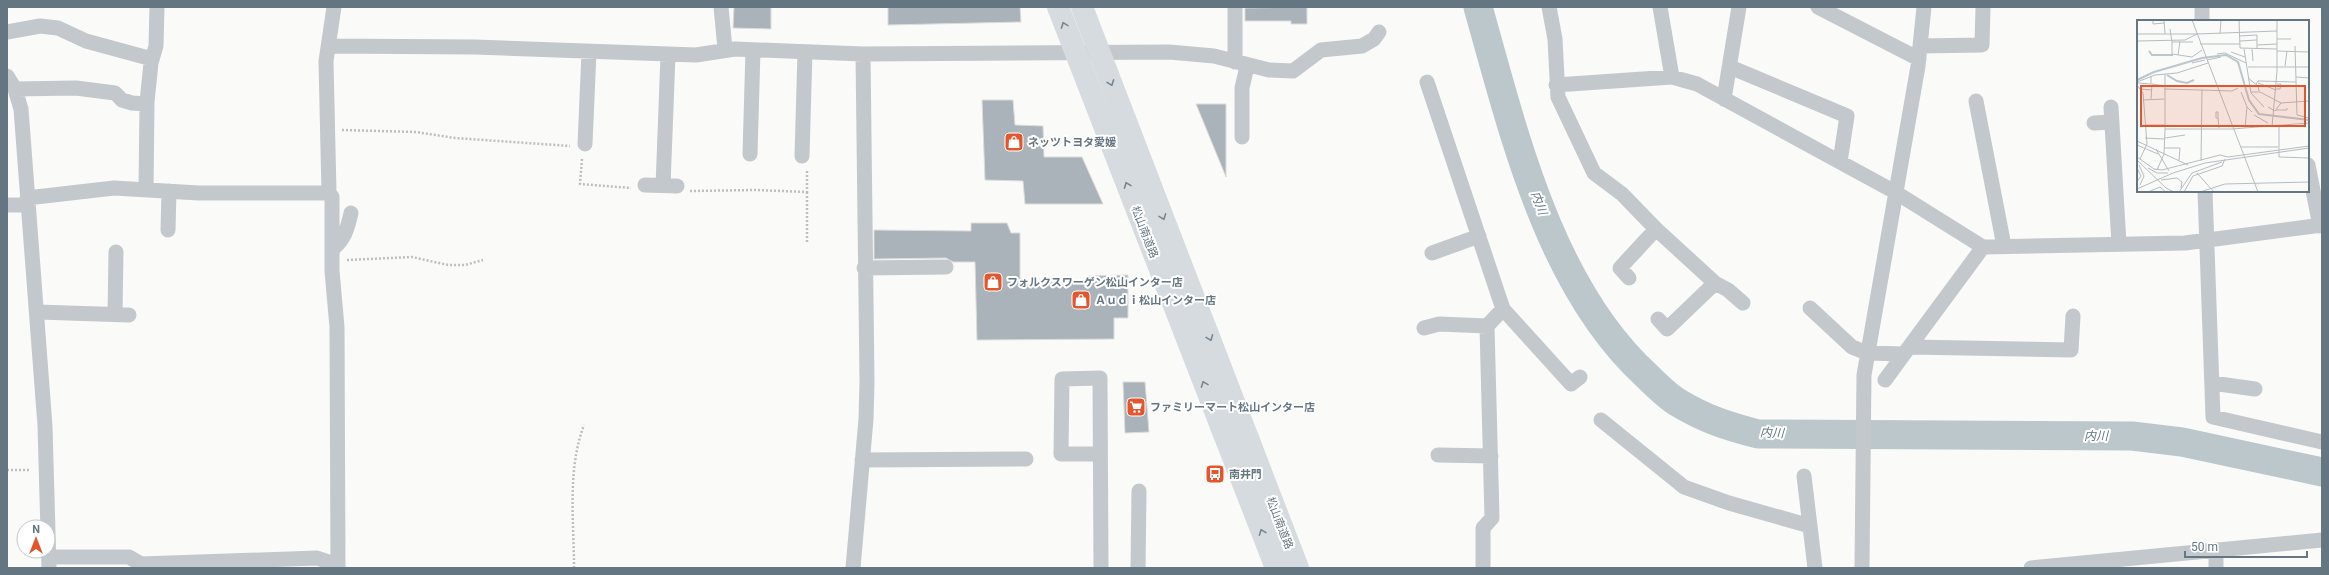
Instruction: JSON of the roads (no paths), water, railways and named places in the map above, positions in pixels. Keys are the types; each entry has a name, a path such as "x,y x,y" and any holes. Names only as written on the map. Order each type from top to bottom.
{"highway":[{"name":"松山南道路","path":"1058,7 1276,568"},
{"name":"松山南道路","path":"1082,7 1298,568"}],"street":[{"path":"146,190 147,104 152,59 156,46 157,7"},
{"path":"7,76 15,89 21,109 27,202 31,225 38,312 49,562 129,557 141,564 317,558 338,566 337,327 332,255 332,197 329,193 326,61 330,46 334,7"},
{"path":"721,7 725,49"},
{"path":"1235,7 1241,64 1242,136"},
{"path":"1549,7 1555,39 1556,85 1558,97 1594,173 1622,194 1656,229 1715,283 1728,290 1743,303"},
{"path":"1660,7 1672,76"},
{"path":"1724,99 1739,7"},
{"path":"1818,7 1919,52 1982,45 1983,7"},
{"path":"1862,568 1864,406 1867,353 1919,52 1924,7"},
{"path":"2202,7 2202,20"},
{"path":"7,32 40,26 58,28 86,41 152,59"},
{"path":"330,46 475,47 696,55 725,49 863,54 1169,52 1214,56 1241,64 1270,70 1293,70 1321,50 1362,46 1374,39 1379,32"},
{"path":"750,154 753,50"},
{"path":"585,145 589,52"},
{"path":"802,156 805,52"},
{"path":"645,185 670,186 668,54"},
{"path":"853,568 867,382 864,268 863,54"},
{"path":"1730,67 1847,116 1840,162"},
{"path":"1556,85 1672,76 1697,84 1895,192 1983,247 2185,243 2321,225 2309,170"},
{"path":"1428,82 1503,309 1571,384 1580,377"},
{"path":"15,89 76,88 116,93 122,100 132,103 147,104"},
{"path":"1976,101 2004,246"},
{"path":"2094,123 2111,115 2121,166 2119,244"},
{"path":"7,205 97,190 329,193"},
{"path":"168,230 169,191"},
{"path":"2205,192 2213,417 2322,442"},
{"path":"332,255 344,237 350,213"},
{"path":"1629,278 1620,268 1656,229"},
{"path":"1432,253 1479,236"},
{"path":"1885,380 1983,247"},
{"path":"38,312 122,314 116,252"},
{"path":"864,268 946,267"},
{"path":"1658,319 1667,329 1715,283"},
{"path":"1810,308 1852,347 1867,353 1907,350 2071,350 2073,316"},
{"path":"1483,568 1484,528 1492,518 1487,326 1503,309"},
{"path":"1424,328 1439,324 1487,326"},
{"path":"1100,454 1061,454 1062,379 1100,378 1101,568"},
{"path":"2212,383 2255,389"},
{"path":"1601,420 1684,487 1729,503 1810,526"},
{"path":"1438,455 1491,456"},
{"path":"862,460 1026,459"},
{"path":"1804,476 1815,568"},
{"path":"1138,568 1139,491"},
{"path":"2031,568 2322,540"},
{"path":"2216,550 2216,568"}],"waterway":[{"name":"内川","path":"1478,7 1521,155 1539,205 1560,253 1584,298 1613,340 1661,390 1687,408 1716,421 1758,434 2132,436 2182,442 2322,472"}],"place":[{"name":"ネッツトヨタ愛媛","path":"1014,142"},
{"name":"フォルクスワーゲン松山インター店","path":"993,282"},
{"name":"Ａｕｄｉ松山インター店","path":"1081,300"},
{"name":"ファミリーマート松山インター店","path":"1136,407"},
{"name":"南井門","path":"1215,474"}]}
